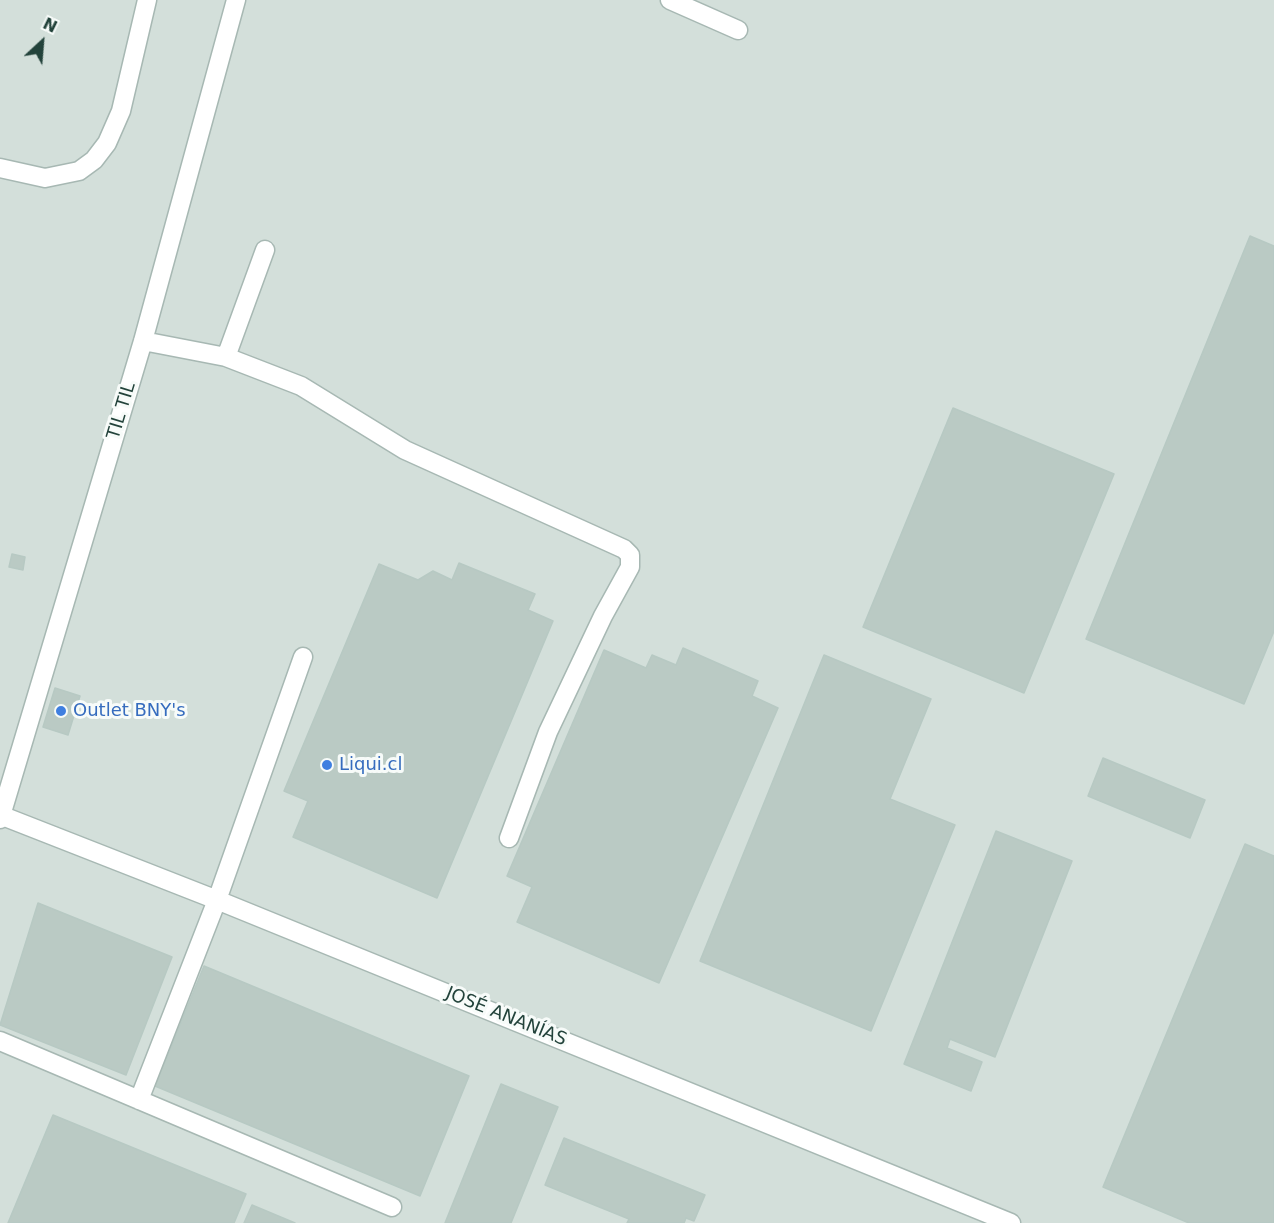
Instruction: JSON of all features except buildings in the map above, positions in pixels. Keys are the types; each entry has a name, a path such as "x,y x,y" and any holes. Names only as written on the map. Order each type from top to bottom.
{"street":[{"path":"0,168 45,178 79,171 94,160 107,143 121,111 147,0"},
{"name":"TIL TIL","path":"0,816 143,341 236,0"},
{"path":"670,0 738,30"},
{"path":"226,357 265,250"},
{"path":"143,341 226,357 301,386 405,450 624,549 630,555 630,567 603,616 548,732 509,838"},
{"path":"138,1100 217,900 303,657"},
{"name":"JOSÉ ANANÍAS","path":"0,816 217,900 1011,1223"},
{"path":"0,1041 392,1207"}],"shaded area":[{"path":"0,0 1274,0 1274,1223 0,1223"}],"place":[{"name":"Outlet BNY's","path":"61,711"},
{"name":"Liqui.cl","path":"327,765"}]}
